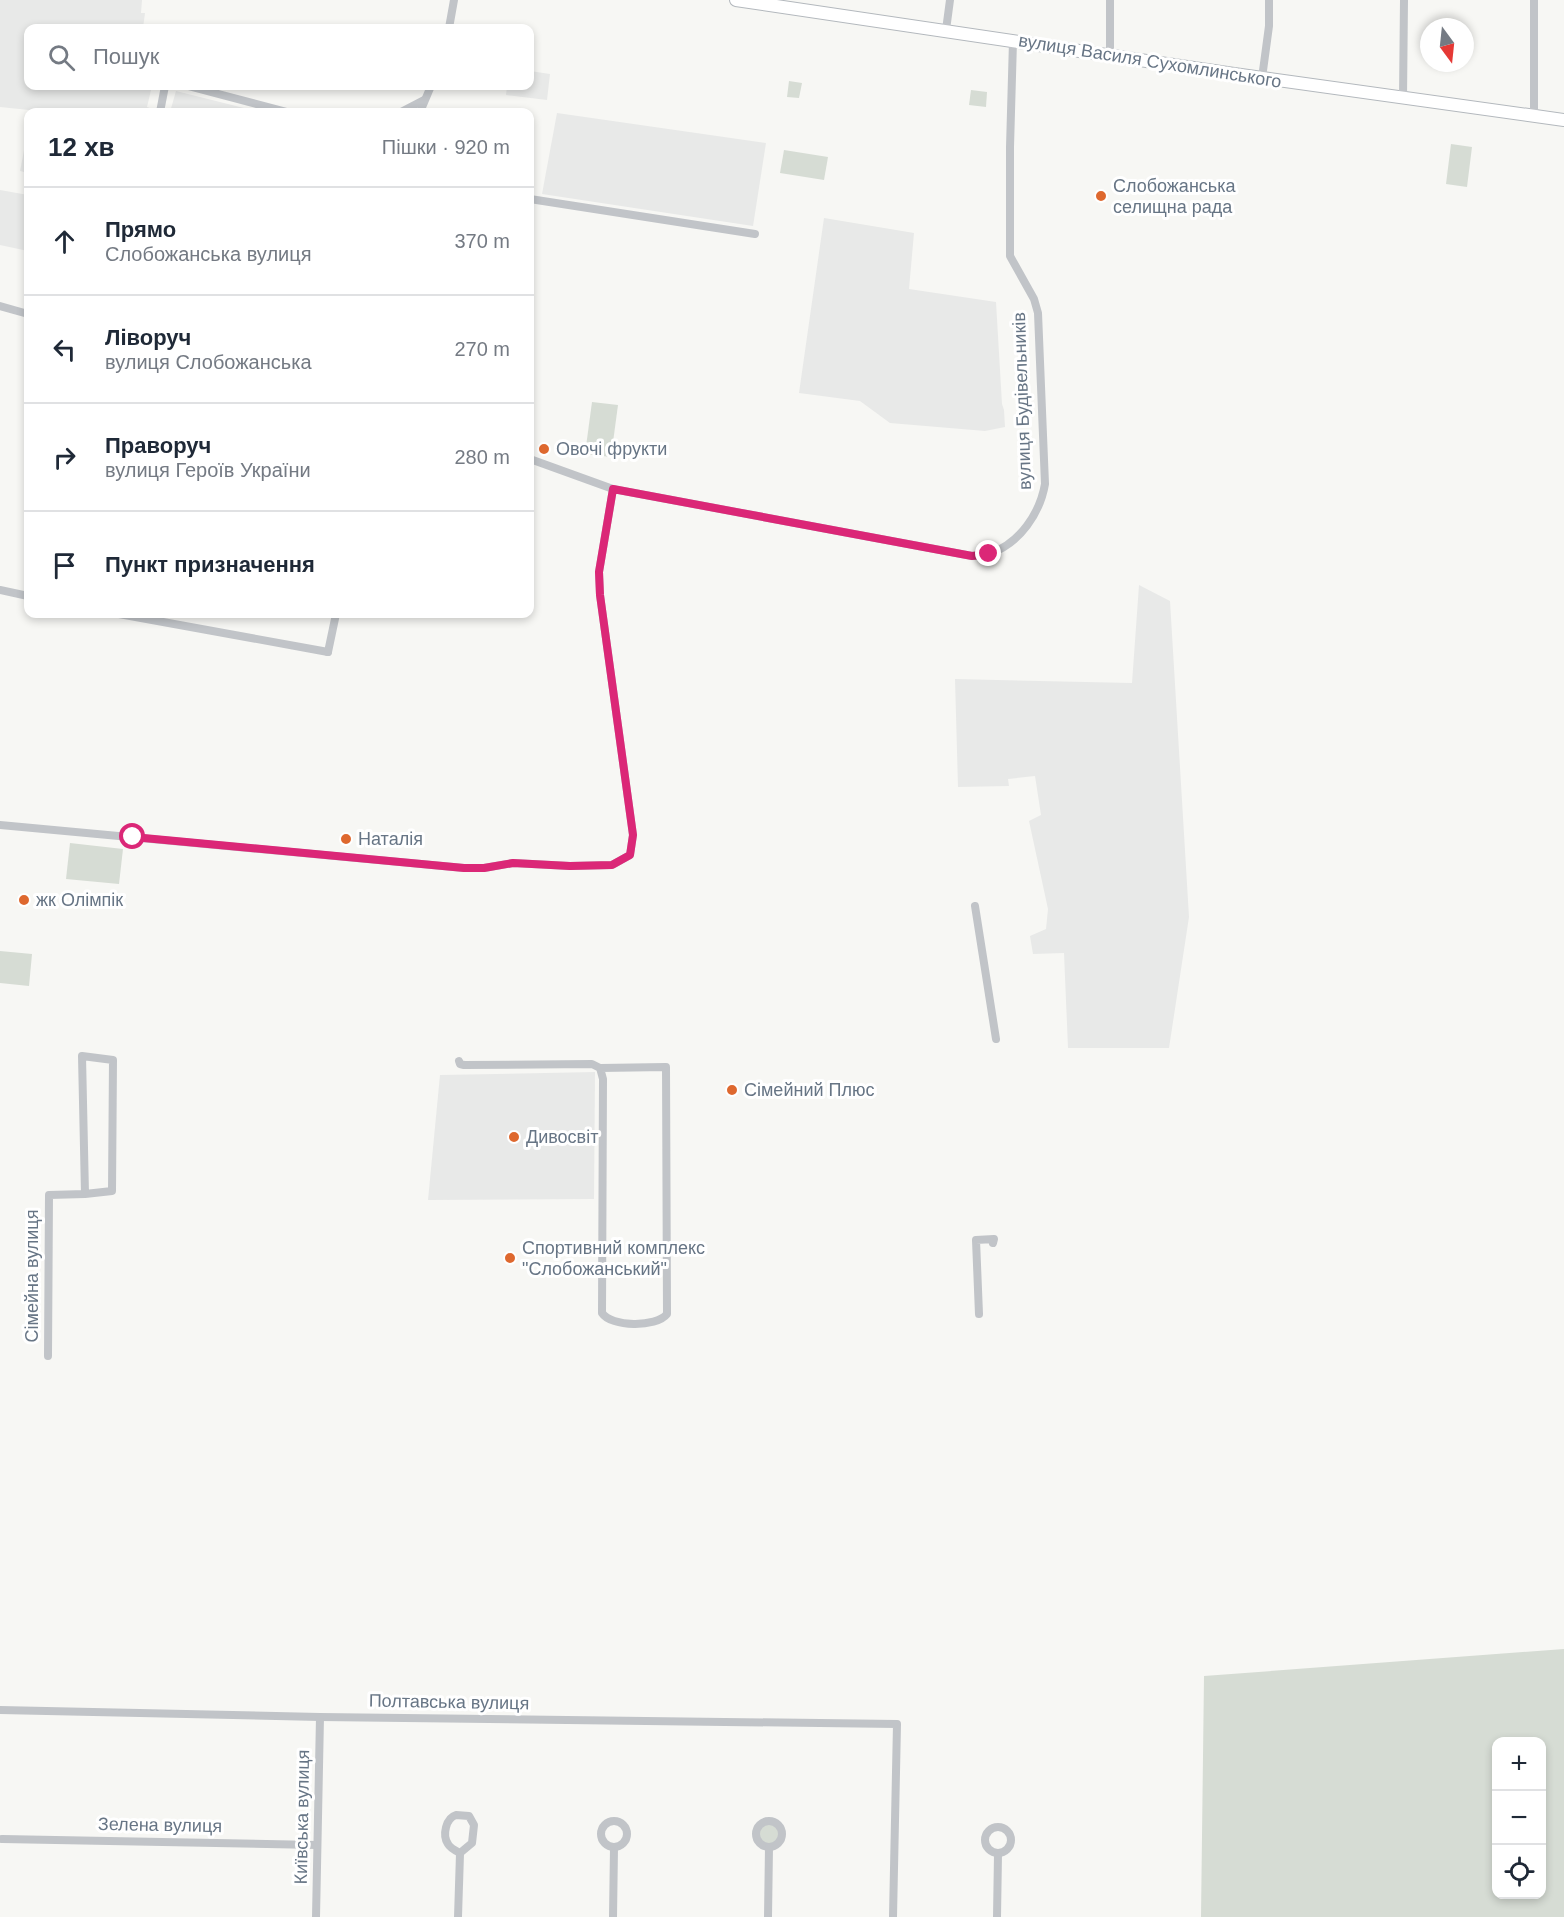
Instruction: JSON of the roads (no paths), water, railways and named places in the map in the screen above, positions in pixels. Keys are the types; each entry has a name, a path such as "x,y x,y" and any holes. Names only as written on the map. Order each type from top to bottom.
{"main road":[{"name":"вулиця Василя Сухомлинського","path":"743,0 1262,78 1564,120"}],"street":[{"path":"450,24 454,0"},
{"path":"946,30 950,0"},
{"path":"1110,0 1110,55"},
{"path":"1262,78 1269,26 1269,0"},
{"path":"1403,98 1404,0"},
{"path":"1534,0 1534,116"},
{"name":"вулиця Будівельників","path":"613,489 972,556 989,554 1014,540 1023,531 1038,509 1045,484 1038,313 1034,299 1010,256 1013,41"},
{"path":"161,108 164,90"},
{"path":"203,90 272,108"},
{"path":"421,108 429,90"},
{"path":"411,108 424,100"},
{"path":"534,200 755,234"},
{"path":"0,306 24,313"},
{"path":"0,825 464,868 484,868 513,863 570,866 612,865 630,855 633,835 600,595 599,572 613,489 534,460"},
{"path":"0,590 24,594"},
{"path":"141,618 328,652"},
{"path":"147,618 328,652"},
{"path":"328,652 335,618"},
{"path":"975,906 996,1039"},
{"name":"Сімейна вулиця","path":"48,1356 49,1195 85,1194 112,1191 112,1060 82,1056 85,1194"},
{"path":"459,1061 464,1065 592,1064 600,1068 666,1067 667,1314 656,1322 647,1324 623,1323 605,1318 602,1313 603,1079 600,1068"},
{"path":"979,1314 976,1240 994,1239 993,1243"},
{"name":"Полтавська вулиця","path":"0,1710 320,1717 897,1724 893,1917"},
{"name":"Київська вулиця","path":"316,1917 320,1717"},
{"path":"458,1917 460,1853 472,1843 474,1825 469,1816 456,1815 447,1821 446,1838 448,1844 460,1853"},
{"name":"Зелена вулиця","path":"1,1838 317,1845"},
{"path":"768,1917 769,1847"},
{"path":"613,1917 614,1848"},
{"path":"997,1917 998,1854"}],"place":[{"name":"Слобожанська селищна рада","path":"1101,196"},
{"name":"Овочі фрукти","path":"544,449"},
{"name":"Наталія","path":"346,839"},
{"name":"жк Олімпік","path":"24,900"},
{"name":"Сімейний Плюс","path":"732,1090"},
{"name":"Дивосвіт","path":"514,1137"},
{"name":"Спортивний комплекс \"Слобожанський\"","path":"510,1258"}]}
